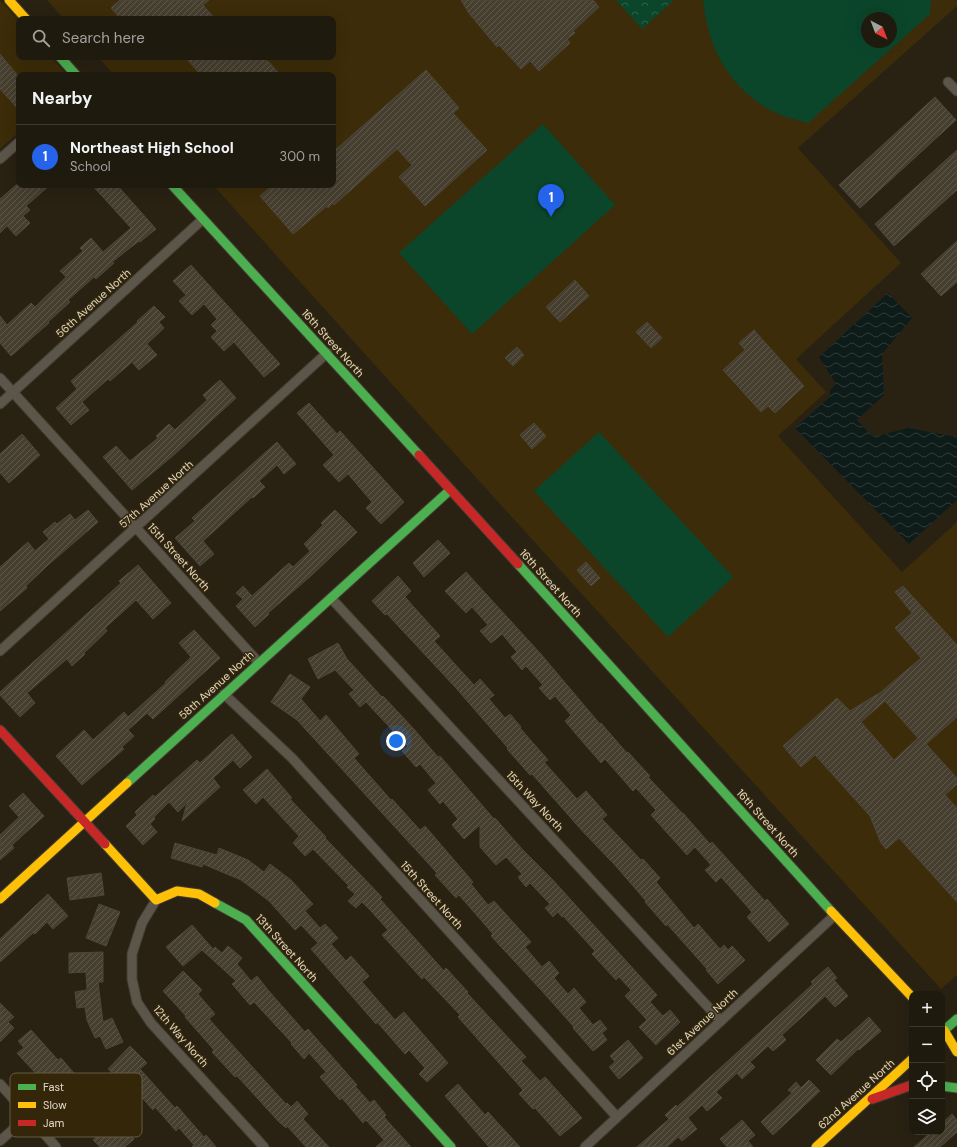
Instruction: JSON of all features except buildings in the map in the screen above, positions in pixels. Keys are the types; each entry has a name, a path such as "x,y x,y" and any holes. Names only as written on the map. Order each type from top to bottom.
{"street":[{"path":"9,0 23,16"},
{"path":"63,60 73,72"},
{"path":"948,82 957,91"},
{"path":"0,159 16,145"},
{"name":"16th Street North","path":"175,188 327,353 835,916 909,994"},
{"name":"56th Avenue North","path":"0,404 203,219"},
{"name":"57th Avenue North","path":"0,650 327,353"},
{"name":"15th Street North","path":"0,378 259,663"},
{"name":"58th Avenue North","path":"0,899 84,821 450,490"},
{"name":"15th Way North","path":"331,598 721,1021"},
{"name":"15th Street North","path":"224,694 292,758 617,1117"},
{"path":"0,730 156,900"},
{"name":"13th Street North","path":"156,900 177,891 199,894 246,920 451,1147"},
{"name":"12th Way North","path":"156,900 142,923 132,954 132,979 137,1002 151,1023 264,1147"},
{"name":"61st Avenue North","path":"585,1147 835,916"},
{"path":"945,1028 957,1019"},
{"path":"945,1031 957,1040"},
{"path":"945,1033 957,1052"},
{"name":"62nd Avenue North","path":"816,1147 909,1062"},
{"path":"0,1084 10,1095"},
{"path":"867,1101 909,1086"},
{"path":"945,1086 957,1088"},
{"path":"0,1141 10,1132"},
{"path":"47,1137 56,1147"}],"shaded area":[{"path":"0,0 16,18 16,60 54,60 64,72 16,72 16,135 0,149"},
{"path":"47,0 957,0 957,6 798,148 901,263 796,359 826,392 778,436 902,572 957,522 957,975 941,989 480,482 216,188 336,188 336,72 111,72 101,60 336,60 336,16 61,16"}],"green space":[{"path":"616,0 674,0 642,29"},
{"path":"703,0 931,0 930,14 897,43 897,12 861,12 861,48 892,48 808,123 768,109 741,88 722,63 715,49"},
{"path":"543,124 615,205 472,334 399,253"},
{"path":"599,432 733,577 668,637 534,491"}],"water":[{"path":"888,293 912,318 882,354 884,395 857,420 873,437 908,428 957,437 957,500 909,544 795,428 830,397 830,390 836,384 819,357"}],"traffic: fast":[{"path":"63,60 73,72"},
{"path":"175,188 419,455"},
{"path":"127,783 450,490"},
{"path":"518,564 831,911"},
{"path":"215,903 246,920 451,1147"},
{"path":"945,1029 957,1019"},
{"path":"945,1086 957,1088"}],"traffic: slow":[{"path":"9,0 23,16"},
{"path":"0,899 127,783"},
{"path":"105,844 156,900 177,891 199,894 215,903"},
{"path":"831,911 909,994"},
{"path":"945,1032 957,1052"},
{"path":"816,1147 909,1062"}],"traffic: jam":[{"path":"419,455 518,564"},
{"path":"0,730 105,844"},
{"path":"872,1099 909,1086"}],"place":[{"name":"Northeast High School","path":"551,217"}]}
